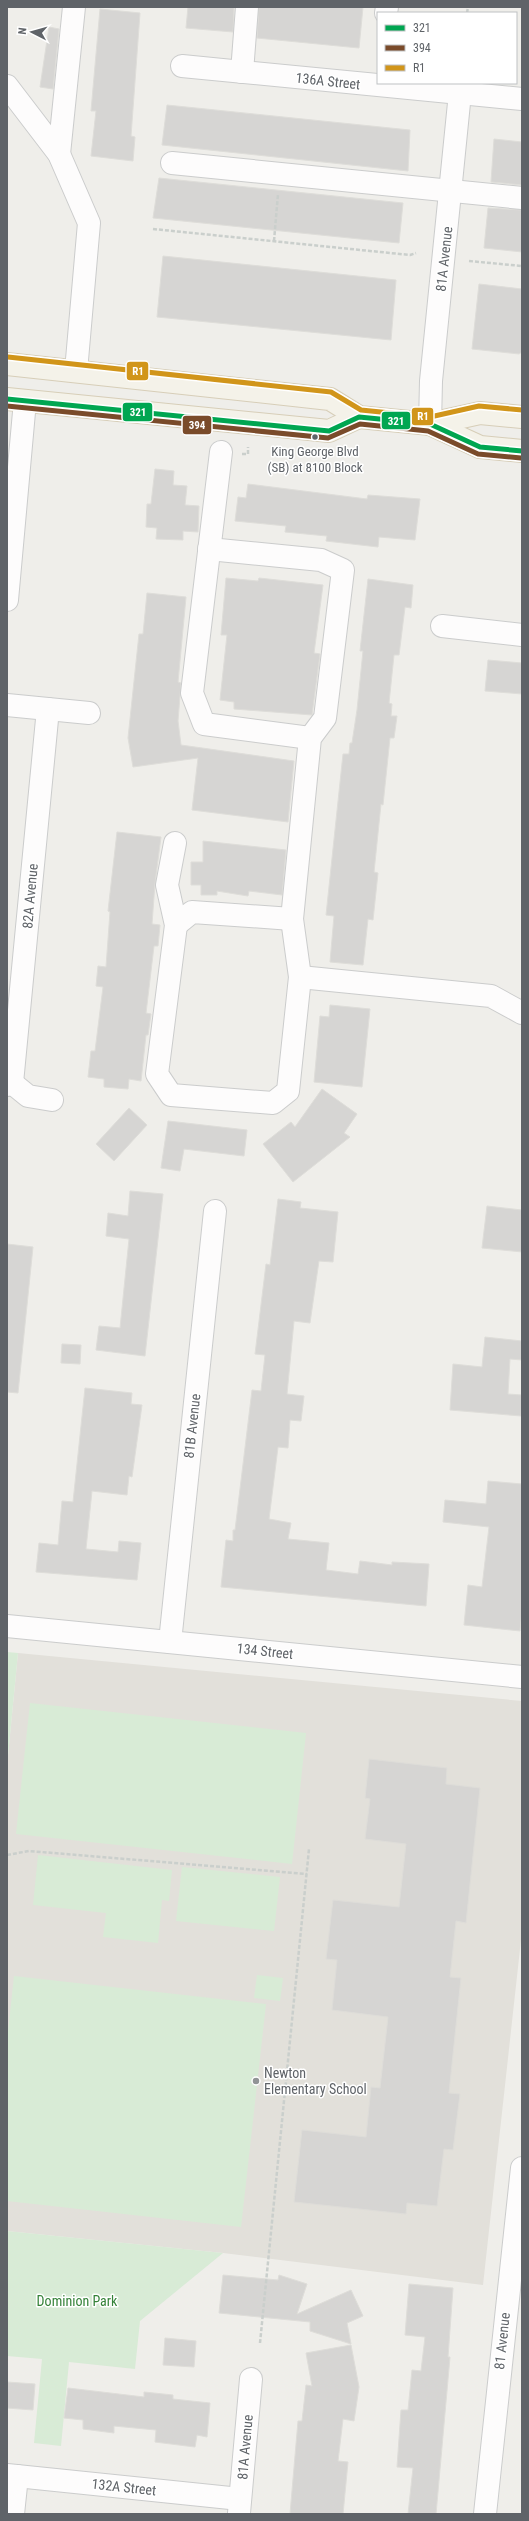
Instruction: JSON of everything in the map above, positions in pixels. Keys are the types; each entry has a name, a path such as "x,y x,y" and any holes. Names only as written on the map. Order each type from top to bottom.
{"main road":[{"path":"7,364 330,399 359,417 430,424 480,413 522,417"},
{"path":"16,400 329,430 359,417"},
{"path":"430,424 480,447 522,451"}],"street":[{"path":"59,154 74,7"},
{"path":"242,72 247,7"},
{"name":"136A Street","path":"182,66 522,99"},
{"path":"7,86 59,154 88,222 76,371"},
{"name":"81A Avenue","path":"430,424 431,382 460,94"},
{"path":"172,163 522,198"},
{"path":"7,600 16,400"},
{"path":"220,452 192,693 204,724 310,738"},
{"path":"175,843 167,884 176,925 157,1074 171,1095 273,1103 288,1091 300,977 292,919 310,738 325,718 343,570 321,560 209,549"},
{"path":"442,626 522,636"},
{"path":"7,705 89,713"},
{"name":"82A Avenue","path":"48,709 9,1084 28,1096 52,1100"},
{"path":"176,925 192,912 292,919"},
{"path":"300,977 491,996 522,1013"},
{"name":"81B Avenue","path":"170,1642 215,1211"},
{"name":"134 Street","path":"7,1626 522,1677"},
{"name":"81 Avenue","path":"485,2514 515,2281 522,2168"},
{"name":"81A Avenue","path":"240,2507 251,2379"},
{"path":"12,2475 13,2514"},
{"name":"132A Street","path":"12,2475 240,2507"}],"path":[{"path":"274,241 278,192"},
{"path":"153,230 410,254 416,253"},
{"path":"469,260 522,266"},
{"path":"260,2343 309,1849"},
{"path":"7,1855 29,1851 307,1874"}],"shaded area":[{"name":"Newton Elementary School","path":"18,1653 522,1701 522,1931 483,2285 223,2253 7,2231 7,1766"}],"green space":[{"path":"7,1652 18,1653 7,1766"},
{"path":"30,1703 306,1733 292,1864 16,1834"},
{"path":"38,1855 172,1870 169,1901 162,1900 158,1943 103,1937 106,1913 33,1905"},
{"path":"182,1867 280,1877 274,1931 176,1921"},
{"path":"257,1975 283,1978 280,2001 254,1998"},
{"path":"14,1976 266,2004 241,2227 7,2201 7,2041"},
{"name":"Dominion Park","path":"7,2231 223,2253 140,2321 135,2369 69,2362 61,2446 34,2443 42,2359 7,2356"}],"building":[{"path":"188,7 234,7 233,32 186,28"},
{"path":"259,7 363,7 359,48 257,38"},
{"path":"100,9 140,13 131,136 135,137 133,161 91,156 96,111 91,111"},
{"path":"49,27 59,29 53,89 40,87"},
{"path":"167,105 410,130 408,171 162,145"},
{"path":"494,139 522,142 522,185 491,182"},
{"path":"159,178 403,203 399,243 153,218"},
{"path":"488,208 522,210 522,252 484,248"},
{"path":"163,256 396,280 391,340 157,317"},
{"path":"479,284 522,289 522,352 519,354 472,349"},
{"path":"155,469 174,471 173,485 187,486 185,505 199,506 198,532 183,531 183,540 156,539 157,528 146,527 147,504 151,504"},
{"path":"248,484 367,499 368,495 420,499 415,540 379,537 378,547 326,541 327,536 285,532 286,526 235,521 238,497 246,498"},
{"path":"226,578 258,581 259,578 323,585 314,653 320,654 312,715 234,709 234,702 220,700 227,635 221,635"},
{"path":"368,579 413,585 411,608 405,607 399,655 394,655 389,703 392,704 391,716 397,716 394,738 390,738 374,872 378,873 373,920 368,919 363,965 330,962 334,916 326,915 343,754 349,754 357,710 363,651 360,651"},
{"path":"147,593 186,597 178,682 181,683 178,721 181,745 294,761 288,822 192,810 198,758 133,767 128,738 139,634 143,634"},
{"path":"488,660 522,663 522,694 485,691"},
{"path":"117,832 161,837 155,883 152,924 160,925 158,946 154,946 146,1013 151,1014 148,1035 146,1035 141,1081 129,1079 128,1089 104,1087 104,1079 88,1077 91,1051 95,1051 103,987 96,986 98,966 106,967 110,912 108,911"},
{"path":"203,841 286,850 282,895 249,891 248,896 217,891 217,895 201,895 201,885 191,885 191,862 203,862"},
{"path":"330,1005 370,1009 362,1087 314,1082 320,1016 329,1017"},
{"path":"322,1089 357,1114 344,1133 350,1137 293,1182 263,1144 291,1122 295,1127"},
{"path":"129,1108 147,1125 114,1161 96,1144"},
{"path":"168,1121 247,1130 244,1156 184,1149 180,1171 161,1168"},
{"path":"130,1191 163,1194 145,1356 96,1350 99,1326 120,1328 129,1239 106,1236 108,1213 128,1216"},
{"path":"278,1199 301,1202 300,1208 338,1212 333,1262 319,1261 310,1323 294,1321 287,1394 304,1396 301,1421 290,1420 288,1448 278,1447 269,1519 291,1523 288,1539 329,1543 326,1570 358,1574 360,1561 392,1565 392,1562 429,1564 426,1606 221,1587 226,1540 233,1541 233,1530 235,1530 252,1390 261,1391 265,1355 255,1354 266,1264 270,1265"},
{"path":"487,1206 522,1210 522,1252 482,1248"},
{"path":"7,1244 33,1247 18,1393 7,1392"},
{"path":"485,1337 522,1341 522,1360 510,1359 508,1394 522,1395 521,1416 450,1410 453,1364 482,1367"},
{"path":"62,1344 81,1345 80,1364 61,1363"},
{"path":"85,1388 132,1393 131,1404 142,1405 132,1477 129,1476 127,1495 92,1491 86,1549 118,1552 119,1541 141,1543 137,1580 36,1572 39,1543 58,1545 62,1501 73,1502"},
{"path":"488,1481 522,1484 522,1610 520,1631 464,1625 468,1585 482,1587 489,1527 443,1522 445,1500 486,1504"},
{"path":"369,1759 447,1768 446,1784 480,1788 466,1923 456,1921 450,1977 461,1978 449,2093 460,2094 453,2150 444,2149 437,2206 407,2203 406,2214 294,2202 302,2130 366,2137 371,2087 380,2088 388,2017 332,2010 337,1960 326,1959 333,1900 399,1907 406,1844 365,1839 370,1799 365,1798"},
{"path":"223,2275 278,2280 279,2275 307,2284 297,2314 351,2290 363,2316 347,2323 351,2344 310,2331 310,2322 219,2313"},
{"path":"409,2284 453,2288 448,2357 450,2357 436,2514 408,2514 413,2468 397,2467 401,2410 408,2410 412,2370 421,2371 425,2337 405,2335"},
{"path":"165,2338 196,2341 194,2367 163,2365"},
{"path":"351,2345 359,2387 354,2421 343,2419 338,2461 348,2462 343,2514 290,2514 298,2421 302,2421 306,2385 312,2386 306,2353"},
{"path":"7,2382 35,2384 33,2410 7,2408"},
{"path":"68,2388 144,2397 144,2392 173,2395 173,2399 210,2403 207,2437 197,2435 195,2447 155,2442 156,2430 114,2426 114,2433 83,2429 83,2420 64,2418"}],"transit line":[{"name":"R1","path":"8,357 331,392 361,410 430,417 479,406 522,410"},
{"name":"321","path":"7,399 329,431 359,417 430,424 480,447 522,451"},
{"name":"394","path":"7,406 328,438 360,424 428,431 478,454 521,458"}],"place":[{"name":"King George Blvd (SB) at 8100 Block","path":"315,437"},
{"name":"Newton Elementary School","path":"256,2081"}]}
